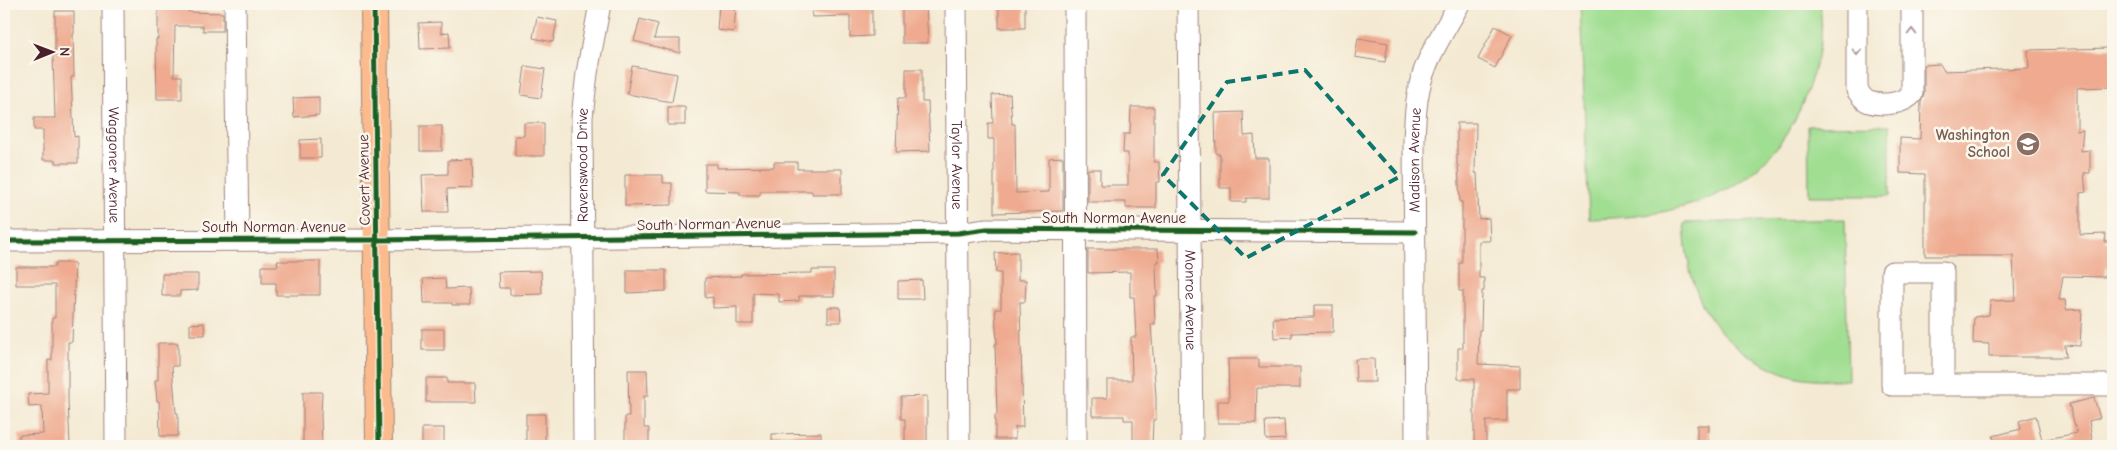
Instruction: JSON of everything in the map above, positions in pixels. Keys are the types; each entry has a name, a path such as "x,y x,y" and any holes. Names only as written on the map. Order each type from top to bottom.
{"main road":[{"name":"Covert Avenue","path":"374,4 379,446"}],"street":[{"name":"Waggoner Avenue","path":"113,4 116,446"},
{"path":"235,4 238,239"},
{"name":"Ravenswood Drive","path":"584,446 583,101 600,4"},
{"name":"Taylor Avenue","path":"956,4 960,446"},
{"path":"1075,4 1076,446"},
{"name":"Monroe Avenue","path":"1188,4 1192,446"},
{"name":"Madison Avenue","path":"1416,446 1414,140 1419,87 1439,42 1459,4"},
{"path":"1857,4 1857,90 1868,102 1880,103 1900,102 1907,100 1912,94 1912,4"},
{"name":"South Norman Avenue","path":"4,241 582,238 958,233 987,230 1415,232"},
{"path":"1943,385 1943,272 1892,272 1892,385 1943,385 2113,385"}],"highlighted area":[{"path":"1305,70 1399,177 1246,258 1163,175 1227,82"}],"green space":[{"path":"1580,4 1820,4 1821,38 1818,57 1808,89 1792,124 1773,152 1749,175 1722,192 1693,204 1660,212 1626,217 1589,219"},
{"path":"1890,125 1890,196 1809,196 1808,126"},
{"path":"1845,219 1848,380 1798,377 1773,368 1740,349 1711,320 1694,285 1689,266 1684,223"}],"building":[{"path":"158,4 188,4 188,12 223,13 223,31 203,31 203,26 175,26 174,76 182,76 182,99 157,99 156,39 158,39"},
{"path":"719,4 736,4 734,32 717,30"},
{"path":"811,4 872,4 872,36 850,37 850,16 812,17"},
{"path":"902,4 926,4 928,43 902,43"},
{"path":"1025,4 1025,28 999,28 999,5"},
{"path":"55,11 74,11 74,77 71,77 74,137 78,136 78,163 56,163 56,160 43,160 43,130 34,130 34,118 55,118 53,55 55,55"},
{"path":"537,17 557,21 553,42 533,38"},
{"path":"640,19 658,24 654,39 680,39 680,53 634,41"},
{"path":"441,22 441,33 449,32 450,48 420,49 419,23"},
{"path":"1495,26 1512,35 1495,68 1478,59"},
{"path":"1358,38 1388,43 1385,62 1355,57"},
{"path":"2112,48 2111,87 2077,88 2077,131 2083,130 2081,151 2090,150 2090,173 2084,173 2086,192 2080,193 2080,235 2106,234 2105,242 2113,242 2112,268 2105,267 2105,277 2063,276 2059,300 2065,300 2066,310 2082,309 2080,346 2065,345 2066,357 1989,357 1989,344 1973,343 1974,317 1989,315 1990,301 2015,300 2013,256 1925,256 1925,174 1900,173 1900,138 1920,139 1921,102 1924,94 1924,65 1940,64 1944,71 2029,68 2028,50"},
{"path":"525,66 545,69 541,98 521,95"},
{"path":"632,66 677,74 672,102 627,94"},
{"path":"906,69 922,69 922,102 928,102 930,151 896,152 898,98 906,98"},
{"path":"1010,94 1012,124 1015,124 1016,193 1049,192 1049,158 1063,157 1063,211 994,213 994,139 988,139 988,123 993,123 992,95"},
{"path":"319,97 319,115 294,117 293,98"},
{"path":"668,107 685,107 685,125 668,125"},
{"path":"1131,107 1154,107 1154,162 1159,162 1160,182 1156,182 1156,208 1126,208 1126,202 1088,202 1088,169 1100,169 1100,185 1128,185 1128,153 1123,153 1124,134 1130,134"},
{"path":"1243,112 1244,136 1254,135 1255,158 1269,158 1269,198 1246,198 1246,202 1231,202 1231,188 1220,188 1220,154 1216,154 1215,113"},
{"path":"524,123 544,123 544,156 515,156 515,136 524,136"},
{"path":"1457,123 1476,123 1475,173 1477,173 1479,219 1489,218 1490,241 1479,241 1479,278 1484,278 1484,291 1482,291 1478,364 1520,366 1520,389 1507,389 1507,421 1486,421 1486,446 1474,446 1474,379 1458,379 1458,348 1463,348 1463,291 1459,291 1459,263 1462,263 1462,202 1460,202 1457,165"},
{"path":"420,126 442,126 442,151 420,151"},
{"path":"321,139 321,158 300,158 300,140"},
{"path":"472,159 473,188 447,189 448,212 424,212 422,175 448,174 448,160"},
{"path":"774,162 797,162 797,169 842,169 842,194 812,194 812,191 760,191 760,195 740,195 740,192 705,191 705,164 717,164 717,168 774,167"},
{"path":"625,175 663,175 663,183 672,183 672,205 625,206"},
{"path":"1088,249 1158,249 1159,262 1156,262 1157,296 1154,296 1155,324 1151,324 1156,397 1156,420 1153,420 1152,446 1133,446 1133,420 1124,420 1124,416 1092,416 1092,398 1107,398 1107,380 1132,380 1131,337 1136,337 1134,297 1130,297 1130,272 1088,273"},
{"path":"1018,252 1018,280 1026,280 1025,302 1020,302 1023,427 1015,427 1015,439 995,439 995,415 997,415 995,344 997,344 995,309 1001,309 1001,273 996,273 995,253"},
{"path":"277,261 320,261 320,295 276,295 276,283 262,283 262,266 278,266"},
{"path":"55,263 75,263 72,342 68,342 70,446 19,446 19,435 43,434 42,406 29,407 28,394 48,393 48,360 52,360 52,318 55,318 55,285 16,285 16,267 55,267"},
{"path":"627,270 666,270 666,291 627,293"},
{"path":"812,270 834,270 834,296 799,296 799,301 779,302 779,294 753,293 753,324 737,324 737,307 713,308 713,297 705,298 705,278 741,276 741,274 812,273"},
{"path":"541,271 542,294 510,295 510,288 499,288 498,272"},
{"path":"162,274 198,274 198,290 180,291 180,296 162,296"},
{"path":"445,278 446,289 469,288 470,305 424,303 423,279"},
{"path":"922,280 923,299 898,299 898,281"},
{"path":"1314,305 1333,305 1333,332 1292,333 1292,337 1274,338 1273,318 1314,317"},
{"path":"828,307 840,307 841,322 828,322"},
{"path":"204,323 205,335 190,335 190,324"},
{"path":"422,329 444,329 444,350 422,350"},
{"path":"158,343 178,343 178,366 172,366 176,413 178,413 178,436 160,436 159,401 157,401 155,380 158,380"},
{"path":"1228,359 1259,359 1259,367 1300,367 1300,388 1257,388 1256,423 1218,423 1218,401 1229,401"},
{"path":"1355,359 1374,359 1375,382 1356,382"},
{"path":"628,370 647,370 648,396 644,396 644,428 649,428 649,446 625,446 625,416 629,416"},
{"path":"426,378 447,378 447,383 475,383 476,402 426,402"},
{"path":"303,392 322,392 322,446 303,446"},
{"path":"927,396 927,446 905,446 905,419 901,419 901,397"},
{"path":"2094,398 2100,418 2089,421 2093,446 1996,446 1993,436 2021,429 2019,421 2036,416 2042,440 2077,433 2069,404"},
{"path":"526,414 545,414 545,446 526,446"},
{"path":"1284,420 1285,439 1266,440 1265,421"},
{"path":"1697,425 1709,425 1708,442 1697,442"},
{"path":"422,428 444,428 444,446 422,446"},
{"path":"821,433 821,446 772,446 772,434"}],"cycle path":[{"path":"374,4 379,446"},
{"path":"4,241 377,240 958,233 987,229 1415,232"}],"place":[{"name":"Washington School","path":"2028,144"}]}
